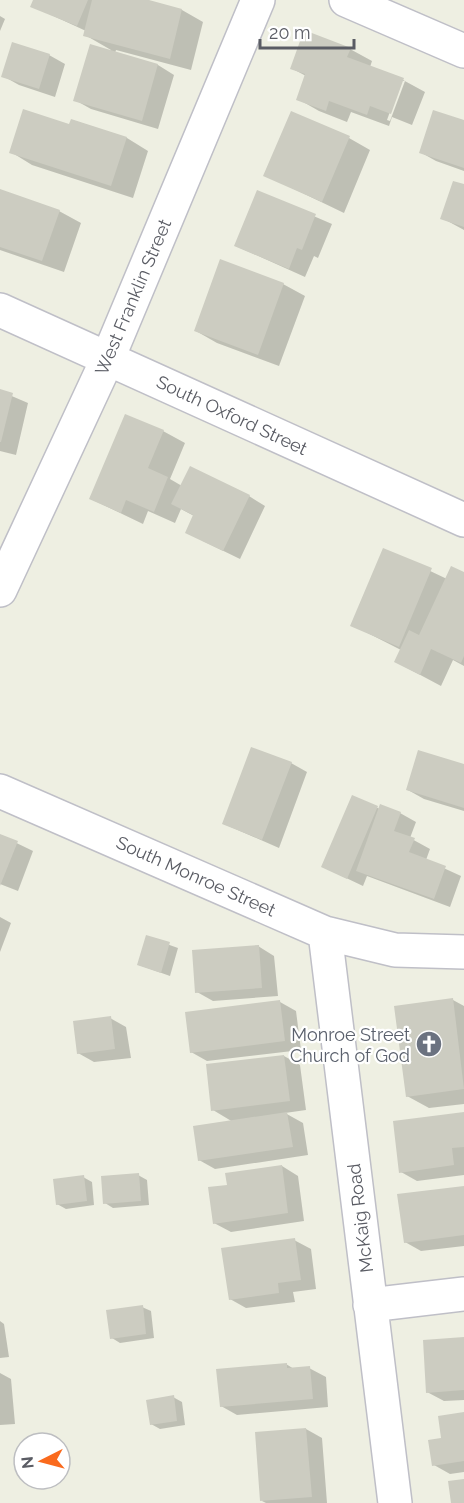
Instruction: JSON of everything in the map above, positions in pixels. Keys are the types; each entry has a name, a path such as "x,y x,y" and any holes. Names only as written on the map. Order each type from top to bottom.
{"street":[{"name":"West Franklin Street","path":"0,590 108,358 258,0"},
{"path":"346,0 464,51"},
{"name":"South Oxford Street","path":"0,310 464,520"},
{"name":"South Monroe Street","path":"0,791 325,933 395,950 464,952"},
{"name":"McKaig Road","path":"325,933 370,1305 390,1502"},
{"path":"370,1305 464,1294"}],"building":[{"path":"33,0 88,0 77,26 30,7"},
{"path":"92,0 149,0 182,9 170,59 83,36"},
{"path":"304,30 351,48 347,57 404,78 391,114 370,106 367,115 329,101 326,111 296,100 305,74 290,69"},
{"path":"12,42 50,54 39,89 1,77"},
{"path":"90,44 158,64 142,121 73,101"},
{"path":"23,109 69,124 71,119 127,137 111,186 9,153"},
{"path":"433,110 464,120 464,168 419,153"},
{"path":"291,111 350,136 322,202 263,176"},
{"path":"453,181 464,184 464,227 440,219"},
{"path":"0,189 60,210 42,261 0,247"},
{"path":"257,190 316,214 302,250 297,248 289,269 234,246"},
{"path":"220,259 284,283 258,355 194,331"},
{"path":"0,389 13,393 1,442 0,442"},
{"path":"125,414 164,430 148,468 168,477 154,512 126,500 121,513 89,499"},
{"path":"190,466 250,495 223,551 185,533 193,515 171,504"},
{"path":"383,548 432,568 399,647 350,626"},
{"path":"451,566 464,572 464,656 461,663 431,649 420,675 394,662 409,630 419,635"},
{"path":"251,747 292,762 262,840 222,824"},
{"path":"418,750 464,764 464,808 406,790"},
{"path":"352,795 378,806 347,879 321,867"},
{"path":"380,804 401,812 394,831 415,838 409,852 446,866 434,899 356,871"},
{"path":"0,834 18,841 0,886"},
{"path":"146,935 170,942 161,973 137,965"},
{"path":"259,945 262,988 195,993 192,950"},
{"name":"Monroe Street Church of God","path":"453,998 464,1089 406,1097 394,1006"},
{"path":"280,1000 285,1041 190,1053 185,1012"},
{"path":"111,1016 115,1049 77,1054 73,1021"},
{"path":"284,1055 290,1101 211,1111 206,1064"},
{"path":"287,1112 293,1147 198,1161 193,1126"},
{"path":"464,1112 464,1147 452,1148 454,1165 399,1173 393,1121"},
{"path":"282,1165 288,1213 213,1224 208,1187 227,1185 225,1173"},
{"path":"139,1173 141,1201 103,1204 101,1176"},
{"path":"84,1175 87,1201 56,1205 53,1179"},
{"path":"464,1186 464,1235 404,1243 397,1194"},
{"path":"295,1238 301,1280 278,1283 279,1293 229,1300 221,1248"},
{"path":"143,1305 146,1334 110,1339 106,1310"},
{"path":"464,1337 464,1390 426,1393 423,1340"},
{"path":"287,1363 287,1368 310,1366 313,1399 220,1407 216,1369"},
{"path":"174,1395 177,1421 150,1425 146,1400"},
{"path":"464,1412 464,1461 432,1466 428,1440 441,1438 438,1416"},
{"path":"306,1428 312,1497 260,1501 255,1432"},
{"path":"464,1479 464,1503 451,1503 448,1481"}],"place":[{"name":"Monroe Street Church of God","path":"429,1044"}]}
